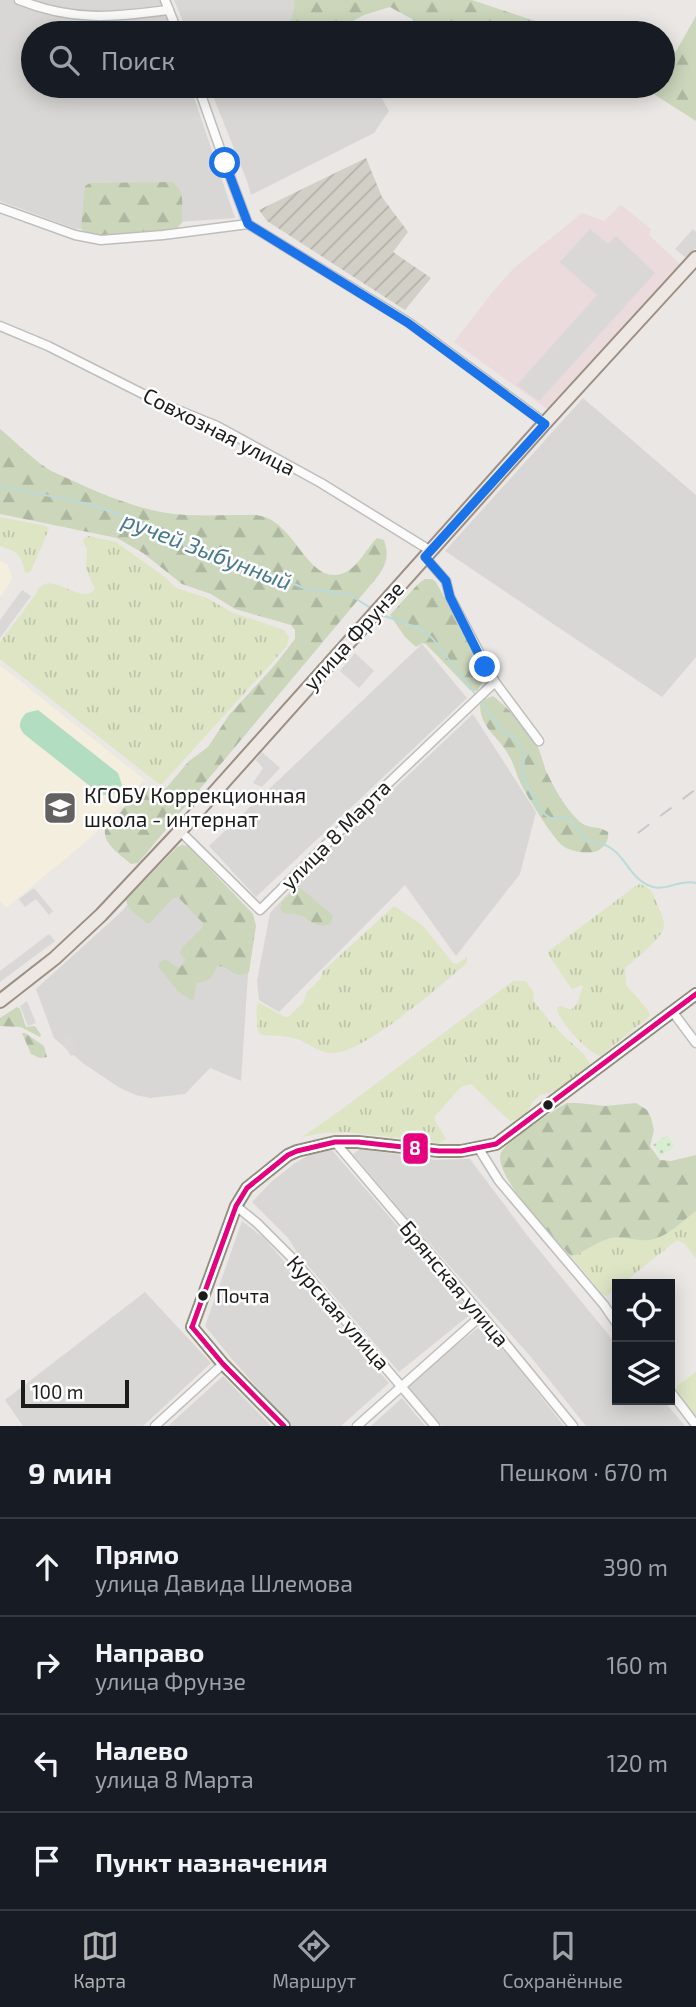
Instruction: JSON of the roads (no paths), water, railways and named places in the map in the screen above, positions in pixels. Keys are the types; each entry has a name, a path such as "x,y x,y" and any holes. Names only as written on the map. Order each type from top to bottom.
{"main road":[{"name":"улица Фрунзе","path":"0,1001 55,958 101,915 180,831 696,258"},
{"path":"284,1426 223,1364 192,1327 236,1206 247,1188 288,1155 335,1142 439,1151 479,1149 496,1144 696,994"}],"street":[{"path":"19,0 37,7 84,17 169,10"},
{"path":"165,0 173,21"},
{"path":"202,98 248,224 408,323 545,424"},
{"path":"0,208 75,235 101,240 248,224"},
{"name":"Совхозная улица","path":"0,326 48,346 163,404 216,426 321,483 428,554"},
{"path":"428,554 446,581 450,597 495,682 539,741"},
{"name":"улица 8 Марта","path":"180,831 260,910 495,682"},
{"path":"672,1011 696,1043"},
{"name":"Брянская улица","path":"335,1142 573,1426"},
{"path":"479,1149 499,1181 612,1317"},
{"name":"Курская улица","path":"236,1206 292,1258 435,1426"},
{"path":"358,1426 482,1315"},
{"path":"155,1426 223,1364"},
{"path":"675,1398 696,1425"}],"waterway":[{"name":"ручей Зыбунный","path":"0,486 89,504 139,522 217,559 258,569 306,589 348,594 371,608"},
{"name":"ручей Зыбунный","path":"382,615 421,629 433,639 476,695"},
{"name":"ручей Зыбунный","path":"479,699 503,730 522,748 526,782 546,815 552,819 567,817 587,841 600,843 618,854 643,883 658,888 696,883"}],"railway":[{"path":"638,833 696,789"}],"place":[{"name":"КГОБУ Коррекционная школа - интернат","path":"60,808"},
{"name":"Почта","path":"203,1296"}]}
